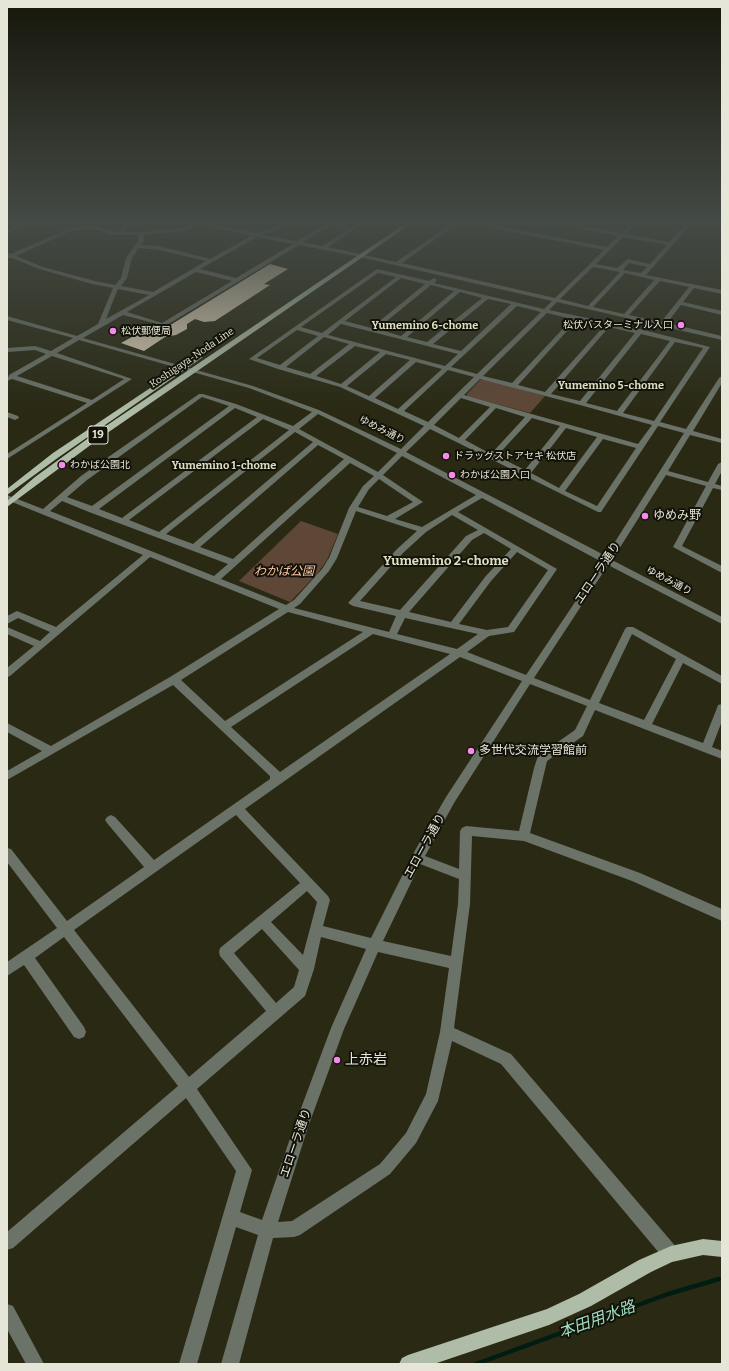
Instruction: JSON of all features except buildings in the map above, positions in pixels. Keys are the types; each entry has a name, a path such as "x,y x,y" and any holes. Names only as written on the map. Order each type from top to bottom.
{"main road":[{"name":"Koshigaya-Noda Line","path":"8,498 56,455 309,285"},
{"name":"Koshigaya-Noda Line","path":"8,498 318,285"},
{"path":"408,1364 549,1316 585,1300 645,1266 671,1254 703,1247 722,1249"}],"street":[{"path":"105,285 154,294"},
{"path":"9,377 170,285"},
{"path":"121,312 163,325 230,285"},
{"path":"357,285 252,359 342,386 430,426 598,510 707,347 609,324 576,318 439,285"},
{"path":"280,368 389,285"},
{"path":"372,330 429,285"},
{"path":"494,285 722,338"},
{"path":"7,776 174,680 297,602 325,571 333,558 353,508 366,488 572,285"},
{"path":"590,307 609,285"},
{"path":"626,315 653,285"},
{"path":"688,285 722,292"},
{"path":"663,324 693,286"},
{"path":"101,324 117,287"},
{"path":"402,338 459,290"},
{"path":"429,344 488,296"},
{"path":"399,412 516,303"},
{"path":"679,304 722,313"},
{"name":"ゆめみ通り","path":"7,318 269,392 317,411 402,453 722,621"},
{"path":"514,385 576,318"},
{"path":"340,322 462,353"},
{"path":"547,394 609,324"},
{"path":"296,328 722,441"},
{"path":"582,404 640,332"},
{"path":"619,413 674,339"},
{"path":"310,377 354,343"},
{"path":"7,350 35,348 51,352 129,379 7,457"},
{"path":"342,386 385,351"},
{"path":"370,399 415,359"},
{"path":"9,377 92,402"},
{"name":"エローラ通り","path":"230,1364 267,1230 300,1127 338,1028 374,945 417,858 450,800 664,472 722,378"},
{"path":"44,512 84,478 201,395 234,405 294,430 378,475 419,502 388,519"},
{"path":"460,396 641,447"},
{"path":"92,510 234,405"},
{"path":"460,441 494,406"},
{"path":"160,535 317,411"},
{"path":"7,414 15,418"},
{"path":"123,521 263,416"},
{"path":"492,457 530,416"},
{"path":"526,474 565,426"},
{"path":"561,492 602,436"},
{"path":"194,548 318,442"},
{"path":"215,580 348,459"},
{"path":"722,464 677,548 722,570"},
{"path":"664,472 722,488"},
{"path":"452,512 553,569 511,630 487,633 354,603 400,551 423,530 452,512 482,495"},
{"path":"8,498 287,609 460,653 722,755"},
{"path":"62,498 234,564"},
{"path":"353,508 423,530"},
{"path":"391,636 402,614 442,566 469,538 484,530"},
{"path":"453,625 488,579 516,548"},
{"path":"7,673 149,554"},
{"path":"7,621 16,614 57,631"},
{"path":"524,836 542,759 579,733 630,629 722,680"},
{"path":"7,630 41,645"},
{"path":"223,727 371,631"},
{"path":"7,970 487,633"},
{"path":"646,726 681,658"},
{"path":"7,660 17,665"},
{"path":"174,680 276,776 275,782"},
{"path":"706,749 722,708"},
{"path":"7,727 51,751"},
{"path":"7,1242 300,991 324,900 237,809"},
{"path":"111,820 153,868"},
{"path":"230,1217 267,1230 294,1229 385,1168 411,1138 433,1096 447,1032 464,904 466,831 524,836 636,877 722,915"},
{"path":"7,853 188,1088 244,1170 188,1364"},
{"path":"417,858 464,876"},
{"path":"276,1013 225,952 308,883"},
{"path":"262,921 307,969"},
{"path":"317,930 374,945 456,962"},
{"path":"26,957 79,1032"},
{"path":"447,1032 506,1059 671,1254"},
{"path":"7,1312 35,1364"}],"green space":[{"path":"484,379 545,396 530,413 467,396 467,394 480,380"},
{"name":"わかば公園","path":"301,521 338,534 327,560 317,574 290,602 239,581"}],"waterway":[{"name":"本田用水路","path":"476,1364 668,1294 719,1279"}],"place":[{"name":"松伏バスターミナル入口","path":"681,325"},
{"name":"松伏郵便局","path":"113,331"},
{"name":"ドラッグストアセキ 松伏店","path":"446,456"},
{"name":"わかば公園北","path":"62,465"},
{"name":"わかば公園入口","path":"452,475"},
{"name":"ゆめみ野","path":"645,516"},
{"name":"多世代交流学習館前","path":"471,751"},
{"name":"上赤岩","path":"337,1060"}],"district":[{"name":"Yumemino 6-chome","path":"425,326"},
{"name":"Yumemino 5-chome","path":"611,386"},
{"name":"Yumemino 1-chome","path":"224,466"},
{"name":"Yumemino 2-chome","path":"446,561"}]}
